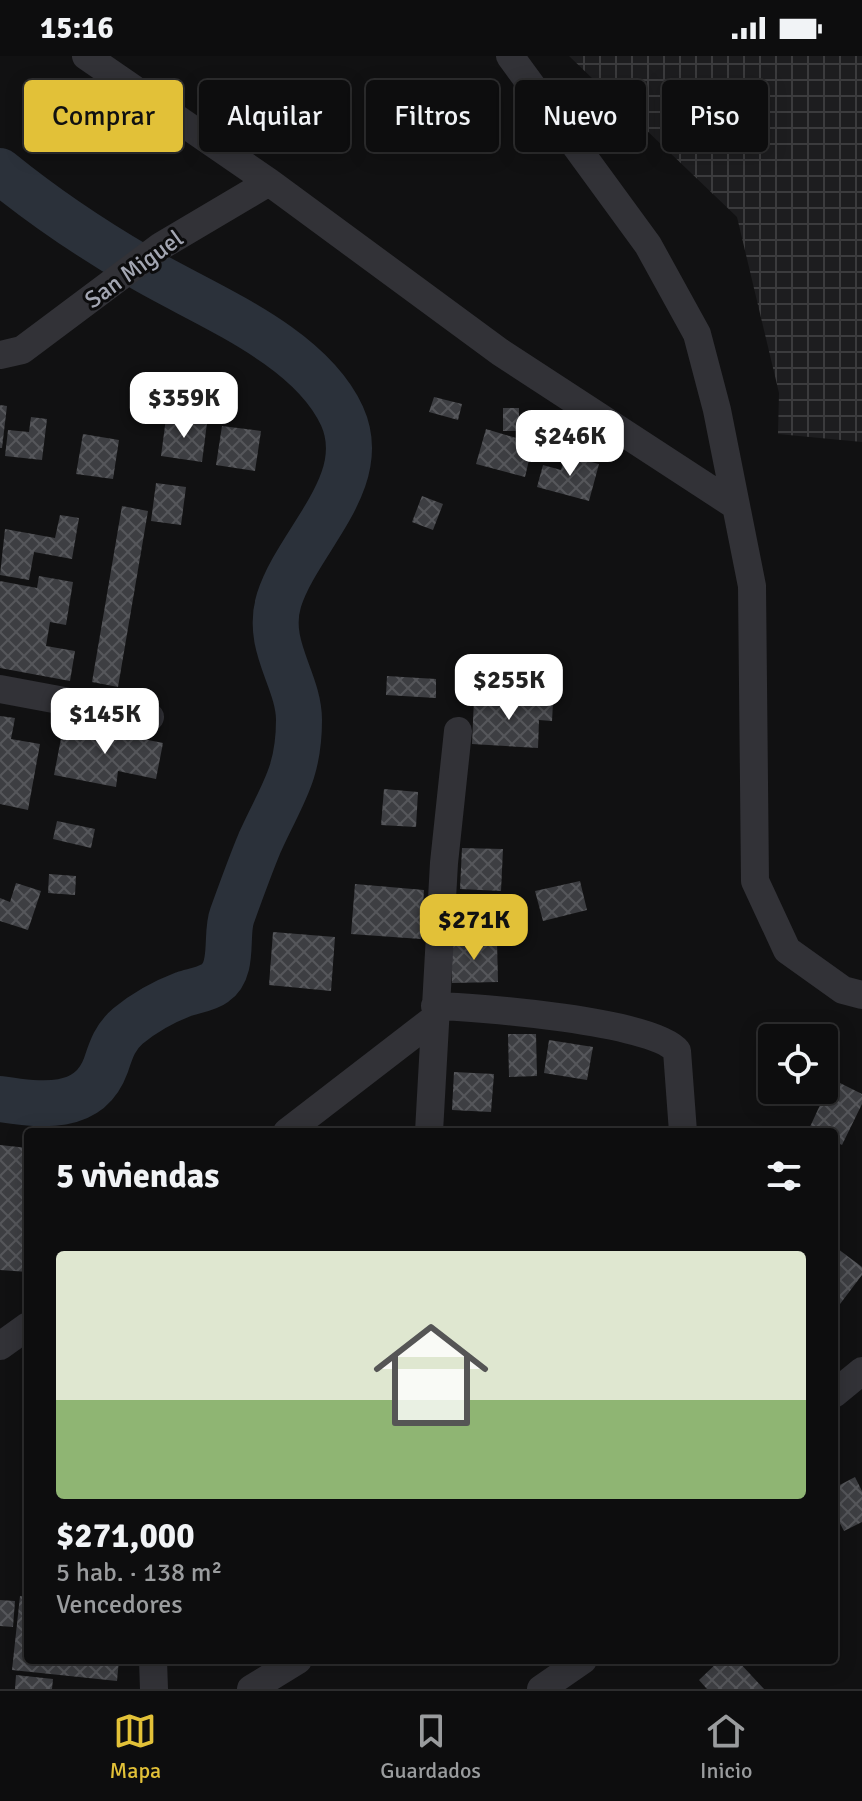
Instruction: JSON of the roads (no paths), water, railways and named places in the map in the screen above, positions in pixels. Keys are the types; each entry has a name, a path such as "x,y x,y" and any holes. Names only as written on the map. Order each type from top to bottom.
{"street":[{"path":"86,56 269,182 500,352 736,506"},
{"path":"510,56 648,245 697,334 717,410 752,586 755,881 787,950 843,990 862,995"},
{"name":"San Miguel","path":"0,355 22,350 161,246 269,182"},
{"path":"0,689 150,717"},
{"path":"429,1128 444,863 458,731"},
{"path":"292,1128 435,1012 471,1007 653,1035 671,1044 677,1051 683,1128"},
{"path":"0,1346 24,1329"},
{"path":"838,1391 862,1371"},
{"path":"153,1664 154,1689"},
{"path":"251,1689 292,1664"},
{"path":"541,1689 577,1664"}],"waterway":[{"path":"0,171 104,245 280,347 306,368 326,390 342,416 349,440 347,464 340,487 288,578 279,600 276,633 298,705 296,756 232,916 227,961 221,977 208,987 162,1004 128,1026 114,1044 98,1080 76,1098 47,1103 0,1099"}]}
